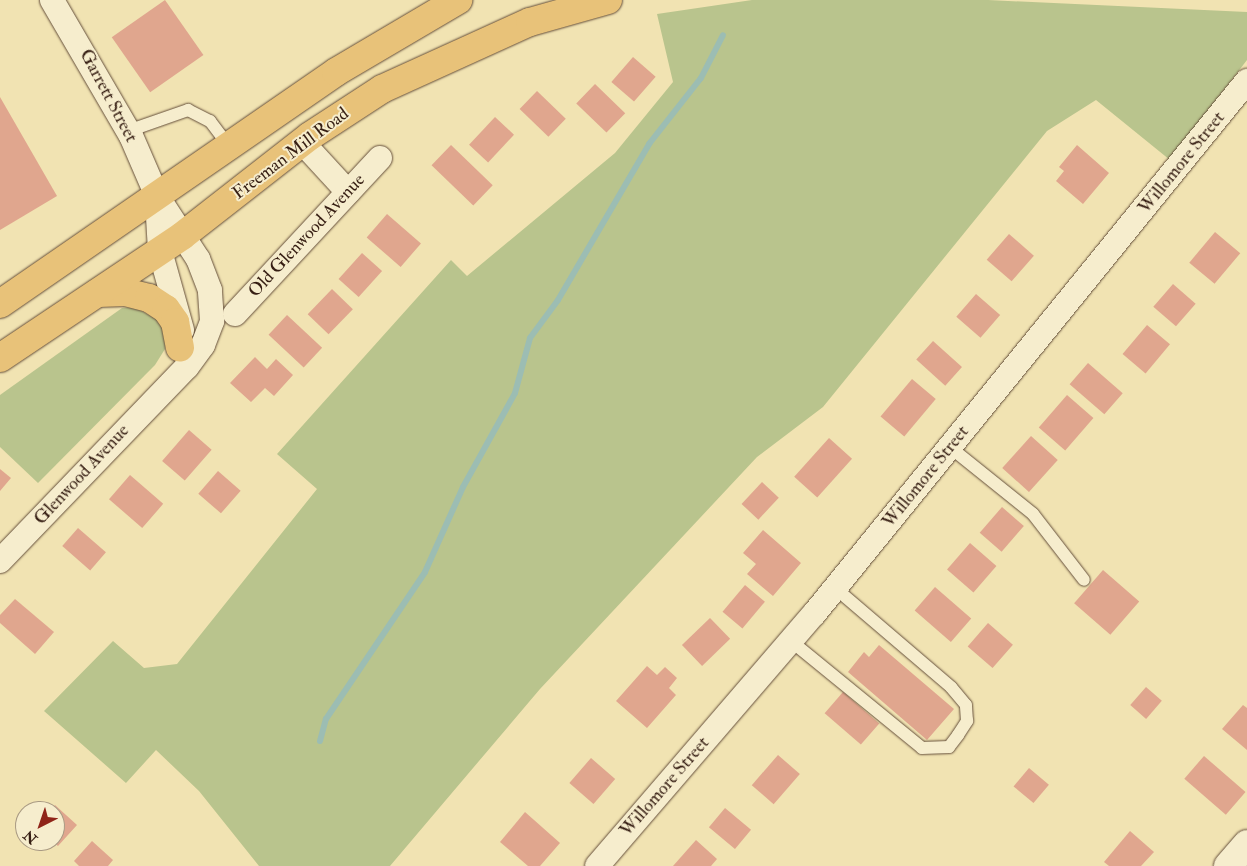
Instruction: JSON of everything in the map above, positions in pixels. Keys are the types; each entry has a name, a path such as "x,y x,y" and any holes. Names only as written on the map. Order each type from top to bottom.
{"main road":[{"name":"Freeman Mill Road","path":"0,358 171,244 302,142 382,89 449,56 530,22 608,0"},
{"path":"0,304 229,146 444,3"},
{"path":"98,293 125,292 149,298 166,309 175,322 180,348"}],"street":[{"name":"Garrett Street","path":"52,0 128,131 157,196 171,244"},
{"name":"Willomore Street","path":"597,866 791,642 951,448 1247,82"},
{"path":"302,142 348,192"},
{"name":"Old Glenwood Avenue","path":"235,314 380,158"},
{"name":"Glenwood Avenue","path":"163,388 180,348 179,310 171,244"},
{"name":"Glenwood Avenue","path":"0,561 203,345 212,321 210,290 198,259 171,244"},
{"path":"1228,866 1247,844"}],"lane":[{"path":"128,131 188,110 210,121 229,146"},
{"path":"951,448 1033,514 1084,580"},
{"path":"791,642 922,748 934,750 954,741 967,721 966,705 951,687 835,588"}],"green space":[{"path":"752,0 988,0 1247,12 1247,60 1170,160 1096,100 1047,131 823,407 757,457 540,689 390,866 259,866 199,791 156,750 126,783 44,711 113,641 144,668 177,664 317,489 277,454 451,260 467,276 615,153 673,82 657,14"},
{"path":"134,307 158,320 165,334 165,349 155,365 38,483 0,447 0,395 122,308"}],"building":[{"path":"165,0 203,55 150,92 112,37"},
{"path":"633,57 656,77 634,102 611,82"},
{"path":"595,84 625,113 606,133 576,103"},
{"path":"537,91 566,119 548,137 520,109"},
{"path":"0,97 57,196 0,230"},
{"path":"495,117 514,135 488,163 469,145"},
{"path":"451,145 493,185 473,205 432,165"},
{"path":"1077,145 1109,173 1083,204 1056,181 1064,171 1059,167"},
{"path":"387,214 421,244 401,267 367,237"},
{"path":"1215,232 1240,253 1215,284 1189,263"},
{"path":"1009,234 1034,256 1012,281 987,260"},
{"path":"362,253 382,271 359,297 339,279"},
{"path":"1173,284 1196,304 1176,326 1153,307"},
{"path":"332,289 353,309 329,334 308,314"},
{"path":"976,294 1000,315 980,338 956,317"},
{"path":"287,315 322,348 304,367 269,335"},
{"path":"1147,325 1170,344 1146,373 1123,354"},
{"path":"933,341 962,367 945,386 916,360"},
{"path":"255,357 267,369 276,359 293,375 274,396 265,388 251,402 230,383"},
{"path":"1088,363 1123,393 1104,414 1070,384"},
{"path":"912,379 936,399 904,436 881,417"},
{"path":"1067,395 1093,418 1065,450 1039,427"},
{"path":"189,430 212,450 185,481 162,461"},
{"path":"1031,436 1058,460 1029,492 1002,468"},
{"path":"829,438 852,459 817,497 794,477"},
{"path":"0,469 11,478 0,491"},
{"path":"218,471 241,491 221,513 198,494"},
{"path":"130,475 163,504 142,528 109,499"},
{"path":"762,482 779,498 758,520 742,504"},
{"path":"1002,507 1024,526 1002,552 980,533"},
{"path":"78,528 106,552 90,570 62,546"},
{"path":"763,530 801,563 773,596 747,574 756,564 743,553"},
{"path":"970,543 996,566 973,592 947,569"},
{"path":"1103,570 1139,601 1110,635 1074,603"},
{"path":"745,585 765,602 742,629 723,612"},
{"path":"935,587 971,618 951,642 915,610"},
{"path":"15,599 54,632 35,654 0,623 0,615"},
{"path":"710,618 730,639 702,666 682,645"},
{"path":"988,623 1013,645 993,668 968,646"},
{"path":"879,645 954,709 927,740 848,672 864,652 869,657"},
{"path":"647,666 657,675 665,667 677,678 669,688 676,695 647,728 616,701"},
{"path":"1146,687 1162,701 1146,719 1130,705"},
{"path":"843,692 879,723 861,745 825,713"},
{"path":"1243,705 1247,708 1247,750 1222,729"},
{"path":"778,755 800,774 774,804 752,785"},
{"path":"1204,756 1246,792 1226,815 1184,779"},
{"path":"591,758 615,779 594,804 569,783"},
{"path":"1029,768 1049,785 1033,803 1014,786"},
{"path":"725,808 751,830 735,849 709,827"},
{"path":"525,812 560,843 540,866 528,866 500,842"},
{"path":"65,814 77,825 65,838"},
{"path":"1130,831 1154,852 1141,866 1109,866 1104,862"},
{"path":"696,840 717,859 711,866 673,866"},
{"path":"92,841 113,860 108,866 79,866 74,861"}],"waterway":[{"path":"320,741 326,719 425,572 463,487 515,393 530,338 558,300 649,144 701,78 723,35"}]}
